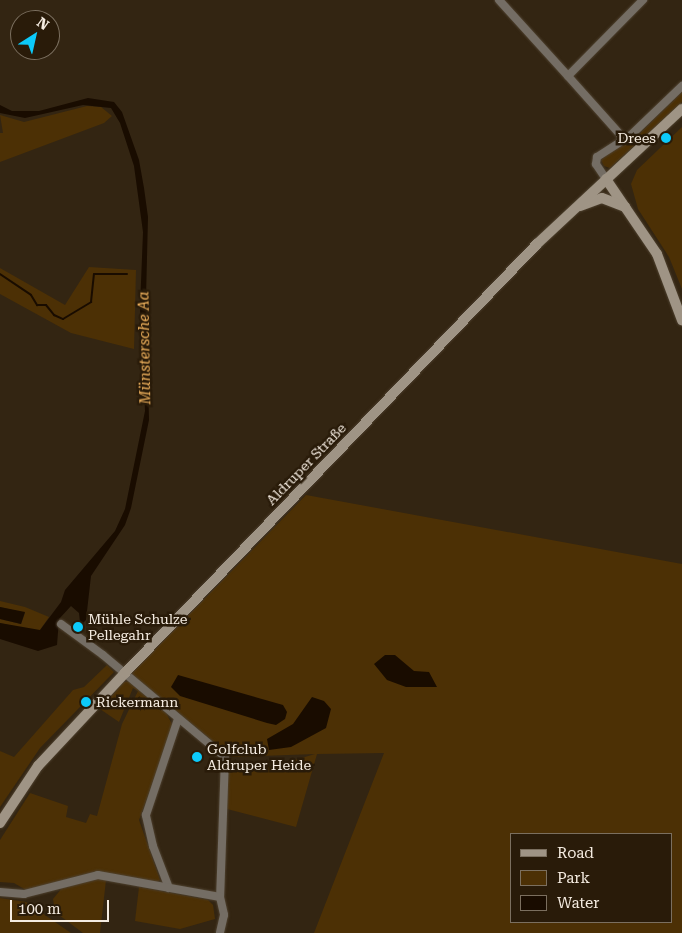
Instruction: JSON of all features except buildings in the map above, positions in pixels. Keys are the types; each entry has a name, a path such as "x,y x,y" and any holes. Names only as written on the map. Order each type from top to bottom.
{"main road":[{"name":"Aldruper Straße","path":"0,823 43,760 125,673 575,208 682,110"},
{"path":"606,179 657,254 682,320"},
{"path":"575,208 602,198 626,207"}],"street":[{"path":"499,0 625,140"},
{"path":"568,76 643,0"},
{"path":"606,179 596,164 597,157 604,150 625,140 682,86"},
{"path":"61,624 125,673 225,757 220,897 224,915 220,933"},
{"path":"169,888 153,846 146,815 178,719"},
{"path":"0,892 24,894 98,875 220,897"}],"green space":[{"path":"682,92 682,102 610,168 604,166 601,160 607,154 637,136"},
{"path":"87,106 101,107 112,116 104,123 0,162 0,133 3,133 0,115 24,122"},
{"path":"682,127 682,289 669,257 638,209 631,184 637,170"},
{"path":"89,267 136,270 134,349 71,333 0,294 0,268 65,305"},
{"path":"306,495 682,564 682,933 314,933 384,753 317,754 296,827 227,809 228,772 233,766 271,767 315,754 232,757 131,674"},
{"path":"0,601 25,607 49,617 40,630 35,631 0,623 0,619 21,624 25,613 0,607"},
{"path":"107,665 114,672 40,748 0,807 0,751 14,757 73,690 84,687"},
{"path":"131,681 164,709 173,726 139,820 160,880 157,882 93,872 26,890 14,883 0,882 0,840 30,793 68,806 66,817 86,823 90,814 97,816 122,724 138,691 133,688 119,722 100,709 124,682"},
{"path":"98,879 106,880 100,933 83,933 55,912 53,899 62,888"},
{"path":"139,887 208,900 213,905 215,919 180,929 135,921"},
{"path":"0,898 26,902 71,933 0,933"}],"water":[{"name":"Münstersche Aa","path":"88,98 114,102 122,112 139,160 148,217 146,298 149,420 131,508 125,525 91,576 86,620 82,624 79,613 71,606 59,619 57,645 38,651 0,639 0,623 40,630 61,602 65,590 115,531 125,509 145,411 140,308 143,232 134,166 120,123 111,108 83,105 25,118 0,113 0,105 12,111 39,111"},
{"path":"0,607 25,612 21,624 0,619"},
{"path":"385,655 395,655 414,671 429,672 437,687 406,687 387,680 374,664"},
{"path":"178,675 283,705 287,712 285,719 276,725 180,696 171,687"},
{"path":"312,697 324,701 331,709 326,728 291,747 269,750 267,739 293,724"}],"waterway":[{"path":"0,274 31,295 37,305 46,305 54,315 63,319 91,302 94,274 127,274"}],"place":[{"name":"Drees","path":"666,138"},
{"name":"Mühle Schulze Pellegahr","path":"78,627"},
{"name":"Rickermann","path":"86,702"},
{"name":"Golfclub Aldruper Heide","path":"197,757"}]}
